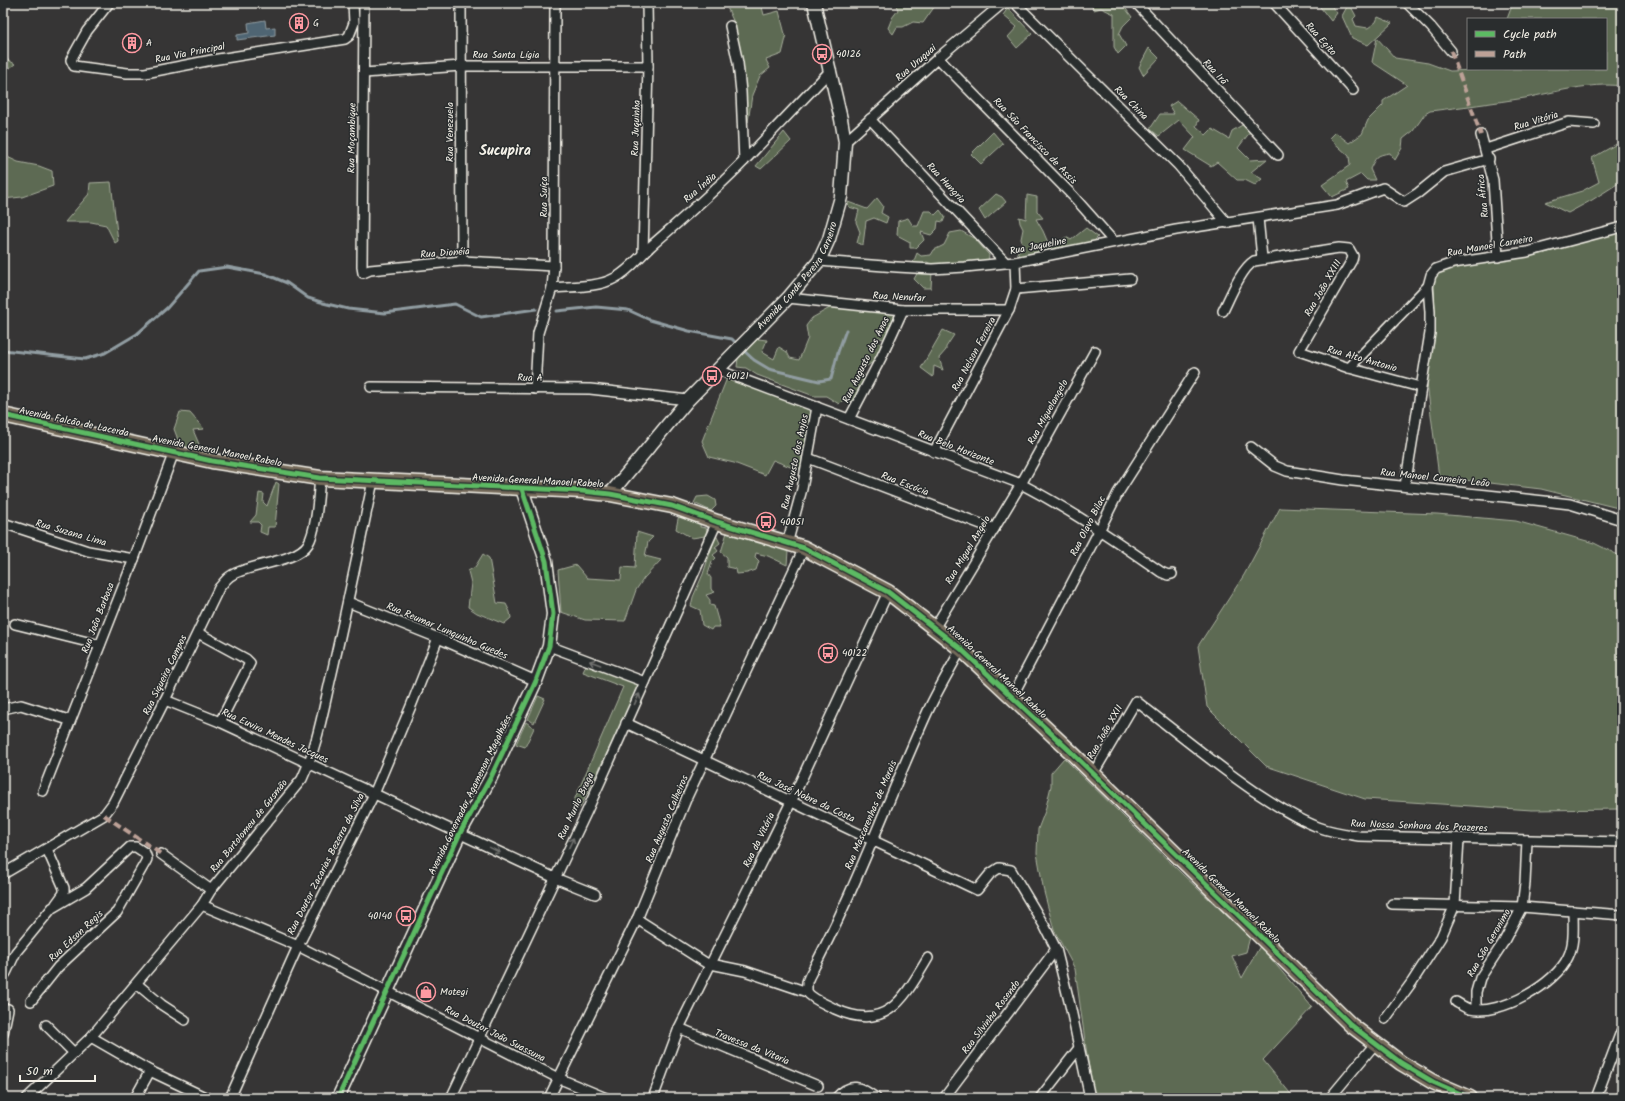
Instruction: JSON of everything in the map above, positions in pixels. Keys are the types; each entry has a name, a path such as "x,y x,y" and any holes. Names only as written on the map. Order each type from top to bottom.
{"main road":[{"name":"Avenida Conde Pereira Carneiro","path":"610,494 688,400 788,298 819,261 833,228 841,197 845,142 831,70 814,3"},
{"name":"Avenida Falcão de Lacerda","path":"3,415 141,446"},
{"name":"Avenida General Manoel Rabelo","path":"141,446 242,466 320,478 610,494 672,506 717,522 804,548 888,592 961,649 1093,774 1351,1024 1401,1063 1433,1082 1470,1098"},
{"name":"Avenida Governador Agamenon Magalhães","path":"338,1098 460,833 491,777 536,681 549,646 553,614 546,561 522,489"}],"street":[{"name":"Rua Via Principal","path":"109,3 87,31 73,56 71,60 74,66 145,73 239,56 332,42 345,39 350,36 354,23 353,3"},
{"name":"Rua Moçambique","path":"363,273 364,3"},
{"name":"Rua Venezuela","path":"461,3 462,261"},
{"name":"Rua Suíça","path":"535,389 538,333 552,288 554,266 555,3"},
{"name":"Rua Juquinha","path":"643,253 648,66 647,3"},
{"name":"Rua Uruguai","path":"845,142 938,58 1004,3"},
{"name":"Rua China","path":"1015,3 1178,165 1227,223"},
{"name":"Rua Irã","path":"1136,3 1278,155"},
{"name":"Rua Egito","path":"1274,3 1353,90"},
{"path":"1408,3 1451,51"},
{"path":"730,26 738,63 741,92 744,161"},
{"name":"Rua São Francisco de Assis","path":"938,58 1073,196 1114,242"},
{"name":"Rua Santa Lígia","path":"364,73 461,66 648,66"},
{"path":"744,161 831,70"},
{"name":"Rua Hungria","path":"870,119 1011,262"},
{"name":"Rua Vitória","path":"1486,149 1569,122 1594,124"},
{"name":"Rua África","path":"1481,135 1494,180 1498,257"},
{"name":"Rua Jaqueline","path":"819,261 932,269 1011,262 1176,230 1337,205 1383,188 1404,202 1444,172 1489,160"},
{"name":"Rua Índia","path":"552,288 605,282 624,272 643,253 713,192 744,161"},
{"path":"1223,311 1247,268 1254,261 1262,258 1258,218"},
{"name":"Rua Manoel Carneiro","path":"1428,286 1431,275 1436,269 1444,266 1470,260 1498,257 1564,243 1622,227"},
{"name":"Rua João XXIII","path":"1262,258 1339,248 1345,248 1352,252 1352,260 1299,351"},
{"name":"Rua Dionéia","path":"363,273 370,270 462,261 554,266"},
{"name":"Rua Nelson Ferreira","path":"934,452 1009,310 1016,289 1011,262"},
{"path":"1016,289 1130,280"},
{"path":"1348,368 1428,286"},
{"path":"1405,486 1420,386 1430,333 1428,286"},
{"name":"Rua Nenufar","path":"788,298 903,310 1009,310"},
{"name":"Rua Augusto dos Anos","path":"849,419 881,358 903,310"},
{"name":"Rua Miguelangelo","path":"1021,484 1095,351"},
{"name":"Rua Alto Antonio","path":"1299,351 1348,368 1420,386"},
{"name":"Rua Belo Horizonte","path":"718,370 1021,484 1067,508 1100,529 1161,572 1168,575 1172,574"},
{"name":"Rua Olavo Bilac","path":"1012,697 1118,493 1195,372"},
{"name":"Rua A","path":"371,387 590,390 688,400"},
{"name":"Rua Augusto dos Anjos","path":"787,544 802,488 817,407"},
{"name":"Rua Manoel Carneiro Leão","path":"1251,447 1270,463 1288,471 1343,480 1570,504 1622,520"},
{"name":"Rua João Barbosa","path":"43,791 69,720 134,559 174,452"},
{"name":"Rua Escócia","path":"808,458 994,529"},
{"name":"Rua Siqueira Campos","path":"3,874 104,815 113,803 219,588 231,575 255,566 290,556 307,546 317,506 320,478"},
{"name":"Rua Bartolomeu de Gusmão","path":"27,1098 91,1037 202,905 211,890 288,798 302,779 309,763 348,602 372,481"},
{"name":"Rua Miguel Angelo","path":"934,627 1021,484"},
{"name":"Rua Murilo Braga","path":"451,1098 555,878 717,522"},
{"name":"Rua Suzana Lima","path":"3,523 88,550 134,559"},
{"name":"Rua Augusto Calheiros","path":"549,1098 637,919 675,824 804,548"},
{"name":"Rua da Vitória","path":"653,1098 679,1028 790,802 888,592"},
{"name":"Rua Reumar Lunguinho Guedes","path":"348,602 438,638 536,681"},
{"path":"15,624 100,644"},
{"path":"198,633 246,659 250,663 220,722"},
{"name":"Rua Doutor Zacarias Bezerra da Silva","path":"230,1098 298,946 374,794 438,638"},
{"path":"549,646 645,682"},
{"name":"Rua Mascarenhas de Morais","path":"807,992 807,982 809,977 835,925 928,712 961,649"},
{"name":"Rua Euvira Mendes Jacques","path":"165,700 220,722 555,878 595,894"},
{"name":"Rua João XXII","path":"1093,774 1136,701"},
{"name":"Rua Nossa Senhora dos Prazeres","path":"1136,701 1237,779 1278,806 1318,827 1359,836 1622,842"},
{"path":"3,709 21,705 69,720"},
{"name":"Rua José Nobre da Costa","path":"626,723 977,890 990,874 999,868 1010,870 1045,927 1056,949"},
{"path":"1385,1019 1432,951 1441,936 1455,905 1459,839"},
{"name":"Rua São Geronimo","path":"1476,1009 1476,992 1480,978 1504,943 1522,907 1526,884 1527,840"},
{"name":"Rua Edson Regis","path":"31,1001 58,966 117,912 147,859 145,853 136,847 130,847 86,888 52,908"},
{"path":"6,972 16,952 26,937 62,896 64,891 47,849"},
{"path":"161,854 211,890"},
{"path":"1392,904 1522,907 1622,915"},
{"name":"Rua Doutor João Suassuna","path":"202,905 298,946 558,1078 606,1098"},
{"path":"1456,1002 1476,1009 1510,1003 1519,1000 1542,985 1560,968 1568,957 1571,948 1573,911"},
{"path":"637,919 706,963 746,971 807,992 814,998 849,1015 863,1018 883,1014 902,998 928,958"},
{"path":"1056,949 1090,1098"},
{"name":"Rua Silvinha Rosendo","path":"944,1098 1056,949"},
{"path":"136,984 162,1005 185,1020"},
{"path":"3,1034 8,1009"},
{"path":"46,1025 74,1053"},
{"name":"Travessa da Vitoria","path":"679,1028 818,1086"},
{"path":"1596,1098 1622,1030"},
{"path":"91,1037 150,1071 207,1098"},
{"path":"1330,1098 1375,1044"},
{"path":"1040,1098 1079,1048"},
{"path":"135,1098 150,1071"},
{"path":"837,1098 844,1090 850,1087 855,1087 876,1098"}],"green space":[{"path":"725,3 761,3 764,15 779,11 786,38 782,54 766,60 770,68 760,76 752,95 748,122 734,29 736,27"},
{"path":"895,3 937,3 923,23 913,22 903,27 897,27 893,34 888,28 892,18 898,10"},
{"path":"1090,3 1131,4 1126,9 1132,17 1123,26 1119,34 1126,46 1118,54 1114,47 1114,14 1101,8 1094,10"},
{"path":"1317,3 1329,3 1337,13 1331,21"},
{"path":"1349,3 1356,16 1353,19 1356,26 1368,28 1376,22 1378,17 1392,23 1368,45 1352,38 1342,16"},
{"path":"1513,3 1622,3 1622,86 1585,86 1525,98 1430,111 1425,114 1413,131 1403,139 1402,148 1395,160 1390,153 1379,156 1375,159 1370,169 1375,180 1367,180 1361,174 1346,182 1349,189 1332,197 1322,185 1350,165 1349,156 1329,138 1335,132 1349,143 1362,134 1368,120 1383,105 1383,101 1407,85 1372,62 1377,38 1395,58 1428,63 1450,71 1607,70 1607,18 1507,18"},
{"path":"1008,8 1032,34 1017,48 1008,37 1017,27 1003,15"},
{"path":"1149,48 1159,58 1143,75 1139,67"},
{"path":"3,57 15,64 3,73"},
{"path":"1177,101 1199,120 1196,126 1206,135 1212,129 1229,139 1232,131 1244,124 1253,128 1238,148 1250,160 1267,159 1251,172 1262,179 1255,185 1245,180 1237,180 1217,162 1211,166 1185,150 1195,137 1179,120 1159,136 1150,129 1160,114 1174,114 1169,106"},
{"path":"784,132 791,141 761,169 756,166"},
{"path":"993,132 1003,144 981,164 971,154"},
{"path":"1622,141 1622,181 1568,213 1545,202 1582,191 1599,182 1592,158"},
{"path":"3,155 18,162 39,166 52,171 53,186 22,197 3,199"},
{"path":"111,182 118,241 115,243 106,225 91,222 65,222 89,194 90,183"},
{"path":"996,194 1002,197 1006,202 985,220 979,210"},
{"path":"1027,195 1037,197 1037,211 1043,218 1036,219 1049,245 1056,245 1066,237 1071,240 1086,228 1098,237 1088,247 1021,259 1017,252 1024,248 1021,239 1023,229 1019,217 1026,219"},
{"path":"877,198 883,206 881,213 888,217 886,223 874,218 866,221 863,245 857,243 860,232 856,222 859,210 849,207 848,202 867,209"},
{"path":"940,210 945,217 943,222 938,221 937,229 931,235 921,232 924,240 916,248 910,248 910,242 897,235 898,221 908,218 913,226 918,226 924,211 931,211 935,215"},
{"path":"1622,230 1622,509 1541,489 1439,477 1426,376 1435,317 1434,288 1436,269 1454,268 1471,264 1538,255"},
{"path":"961,231 975,239 989,255 988,265 964,261 959,267 951,262 939,268 927,262 918,265 913,263 917,253 921,256 931,255 934,250 944,245 950,233"},
{"path":"918,272 932,272 931,288 923,288 914,279"},
{"path":"835,305 893,311 899,315 886,340 877,337 885,355 860,370 866,379 860,397 851,401 843,400 839,404 826,396 814,396 757,375 746,368 737,367 738,358 758,339 767,340 762,352 774,359 779,347 787,352 790,358 799,360 808,338 806,326 812,318"},
{"path":"943,330 954,335 946,347 946,350 939,358 943,370 934,366 933,377 921,368"},
{"path":"727,378 810,404 814,412 811,441 806,441 800,454 803,466 798,470 773,460 765,475 734,463 709,457 702,441"},
{"path":"180,412 190,413 204,429 193,430 199,444 195,448 180,446 177,444 177,437 174,429"},
{"path":"276,482 279,484 275,527 268,527 267,535 260,532 261,525 258,522 250,522 256,515 259,493 264,494 263,502 267,506"},
{"path":"708,496 715,500 716,506 711,511 694,503 697,497"},
{"path":"1280,508 1437,514 1516,521 1594,543 1622,557 1622,809 1532,810 1365,799 1266,766 1207,707 1198,646 1244,575"},
{"path":"679,514 701,520 700,527 706,528 707,532 705,536 692,538 676,529"},
{"path":"728,529 788,551 787,565 768,556 756,553 755,557 759,561 756,570 737,574 736,569 727,567 727,557 721,552"},
{"path":"637,532 653,537 648,542 645,556 661,560 644,578 636,590 625,621 585,620 561,612 558,570 576,565 587,578 621,580 622,567 635,568"},
{"path":"716,535 720,543 715,547 718,551 713,555 716,558 712,562 708,574 711,578 711,589 715,592 706,595 710,600 710,605 714,606 720,627 713,627 711,630 702,625 700,610 691,606"},
{"path":"483,554 489,558 497,603 506,604 510,612 511,618 504,624 477,613 468,607 471,583 468,571 475,567"},
{"path":"587,663 641,683 580,808 572,805 623,687 583,672"},
{"path":"538,696 545,699 534,723 528,719"},
{"path":"526,722 534,728 525,747 516,744"},
{"path":"1064,758 1182,874 1250,937 1246,952 1232,956 1242,978 1260,946 1312,1007 1263,1060 1294,1098 1093,1098 1075,969 1054,930 1044,892 1037,853 1038,829 1045,811 1051,786 1051,773"}],"water":[{"path":"265,20 266,28 275,27 275,35 237,40 237,35 249,33 248,23"}],"waterway":[{"path":"3,350 85,359 105,353 137,334 167,308 199,271 227,267 265,274 287,283 308,298 321,302"},
{"path":"323,303 348,309 385,313 455,304 481,317 536,309"},
{"path":"557,311 596,307 628,310 650,320 689,331 732,339 738,345"},
{"path":"742,349 754,360 769,369 819,381 831,379 838,352 846,330"}],"marked path":[{"path":"1451,51 1481,135"},
{"path":"104,815 161,854"}],"cycle path":[{"path":"3,415 212,461 320,478 582,491 610,494 672,506 717,522 804,548 888,592 961,649 1071,752 1351,1025 1401,1063 1433,1082 1470,1098"},
{"path":"338,1098 460,833 491,777 536,681 549,646 553,614 546,561 522,489"}],"place":[{"name":"G","path":"299,23"},
{"name":"A","path":"132,43"},
{"name":"40126","path":"822,54"},
{"name":"40121","path":"712,376"},
{"name":"40051","path":"766,522"},
{"name":"40122","path":"828,653"},
{"name":"40140","path":"406,916"},
{"name":"Motegi","path":"426,992"}],"district":[{"name":"Sucupira","path":"505,151"}]}
